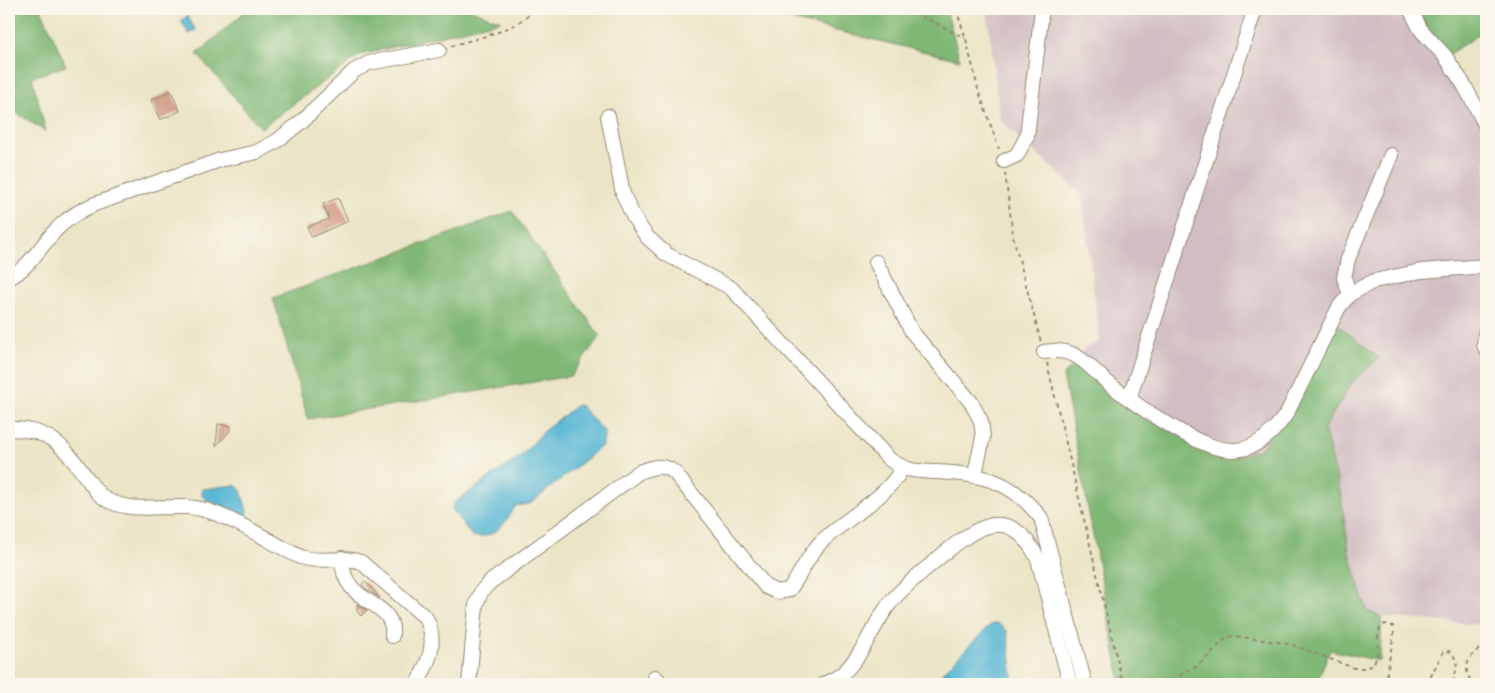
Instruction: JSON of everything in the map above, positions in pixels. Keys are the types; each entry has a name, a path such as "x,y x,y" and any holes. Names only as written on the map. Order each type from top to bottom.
{"lane":[{"path":"1004,161 1017,155 1027,136 1042,9"},
{"path":"1129,399 1256,9"},
{"path":"1410,9 1421,30 1445,56 1464,85 1486,126"},
{"path":"9,278 24,267 62,224 80,211 220,160 257,152 277,141 302,121 354,71 368,63 439,50"},
{"path":"608,116 623,194 634,218 647,237 666,254 731,288 889,459 902,469 916,472 975,474 1001,482 1026,500 1041,518 1086,684"},
{"path":"1350,294 1344,278 1348,259 1391,155"},
{"path":"876,262 912,332 971,402 981,421 983,437 975,474"},
{"path":"1044,352 1057,350 1080,357 1129,399 1201,444 1220,450 1234,451 1263,440 1278,426 1287,413 1339,307 1350,294 1374,281 1421,271 1486,266"},
{"path":"1486,330 1484,344 1486,350"},
{"path":"9,429 27,429 40,432 55,440 66,450 98,493 107,500 140,507 204,510 300,557 317,561 342,558 361,562 426,618 431,629 432,645 428,662 417,684"},
{"path":"469,684 476,604 481,592 489,583 639,472 654,467 667,467 675,473 766,587 777,592 789,590 805,561 820,543 883,494 902,469"},
{"path":"824,684 843,674 860,654 890,603 903,588 962,538 979,527 1000,525 1017,530 1029,541 1038,559 1070,684"},
{"path":"342,558 346,580 363,600 374,604 389,618 392,623 392,636"}],"path":[{"path":"439,50 511,27 528,17 535,9"},
{"path":"907,9 966,38"},
{"path":"1180,684 1179,678 1183,672 1196,667 1228,637 1235,636 1290,644 1354,668 1366,668 1374,664 1378,634 1380,628 1385,624 1393,626 1394,633 1385,684"},
{"path":"1486,645 1473,653 1466,665 1466,675 1472,682 1486,676"},
{"path":"1427,684 1439,657 1443,652 1449,651 1455,656 1457,664 1452,684"}],"shaded area":[{"path":"987,9 1414,9 1486,114 1486,625 1382,617 1367,611 1349,552 1341,496 1324,428 1353,381 1379,358 1301,382 1261,449 1236,457 1208,451 1162,427 1115,398 1076,364 1084,349 1100,341 1082,195 1000,120"}],"green space":[{"path":"9,9 41,9 66,66 32,77 46,132 9,108"},
{"path":"248,9 469,9 501,21 360,55 261,128 197,54"},
{"path":"744,9 946,9 960,60"},
{"path":"1414,9 1486,9 1486,39 1481,33 1449,54 1423,26"},
{"path":"512,211 600,336 571,376 308,419 273,298"},
{"path":"1334,322 1379,358 1353,381 1324,428 1341,496 1349,552 1367,611 1382,617 1380,661 1330,650 1316,684 1121,684 1063,375 1076,364 1115,398 1162,427 1208,451 1236,457 1261,449"}],"water":[{"path":"187,16 196,30 189,34 181,21"},
{"path":"577,405 581,406 605,433 602,446 530,504 515,506 508,519 498,529 486,536 472,536 454,512 452,508 454,503 522,455 545,430"},
{"path":"235,485 241,490 249,518 205,499 201,495 203,489"},
{"path":"997,623 1007,631 1014,684 931,684 990,625"}],"building":[{"path":"171,91 180,111 160,120 151,100"},
{"path":"338,198 348,221 312,237 307,227 329,219 323,204"},
{"path":"218,424 230,426 230,431 216,446"},
{"path":"364,582 368,584 380,598 362,585"},
{"path":"357,604 367,610 361,616 357,611"}]}
